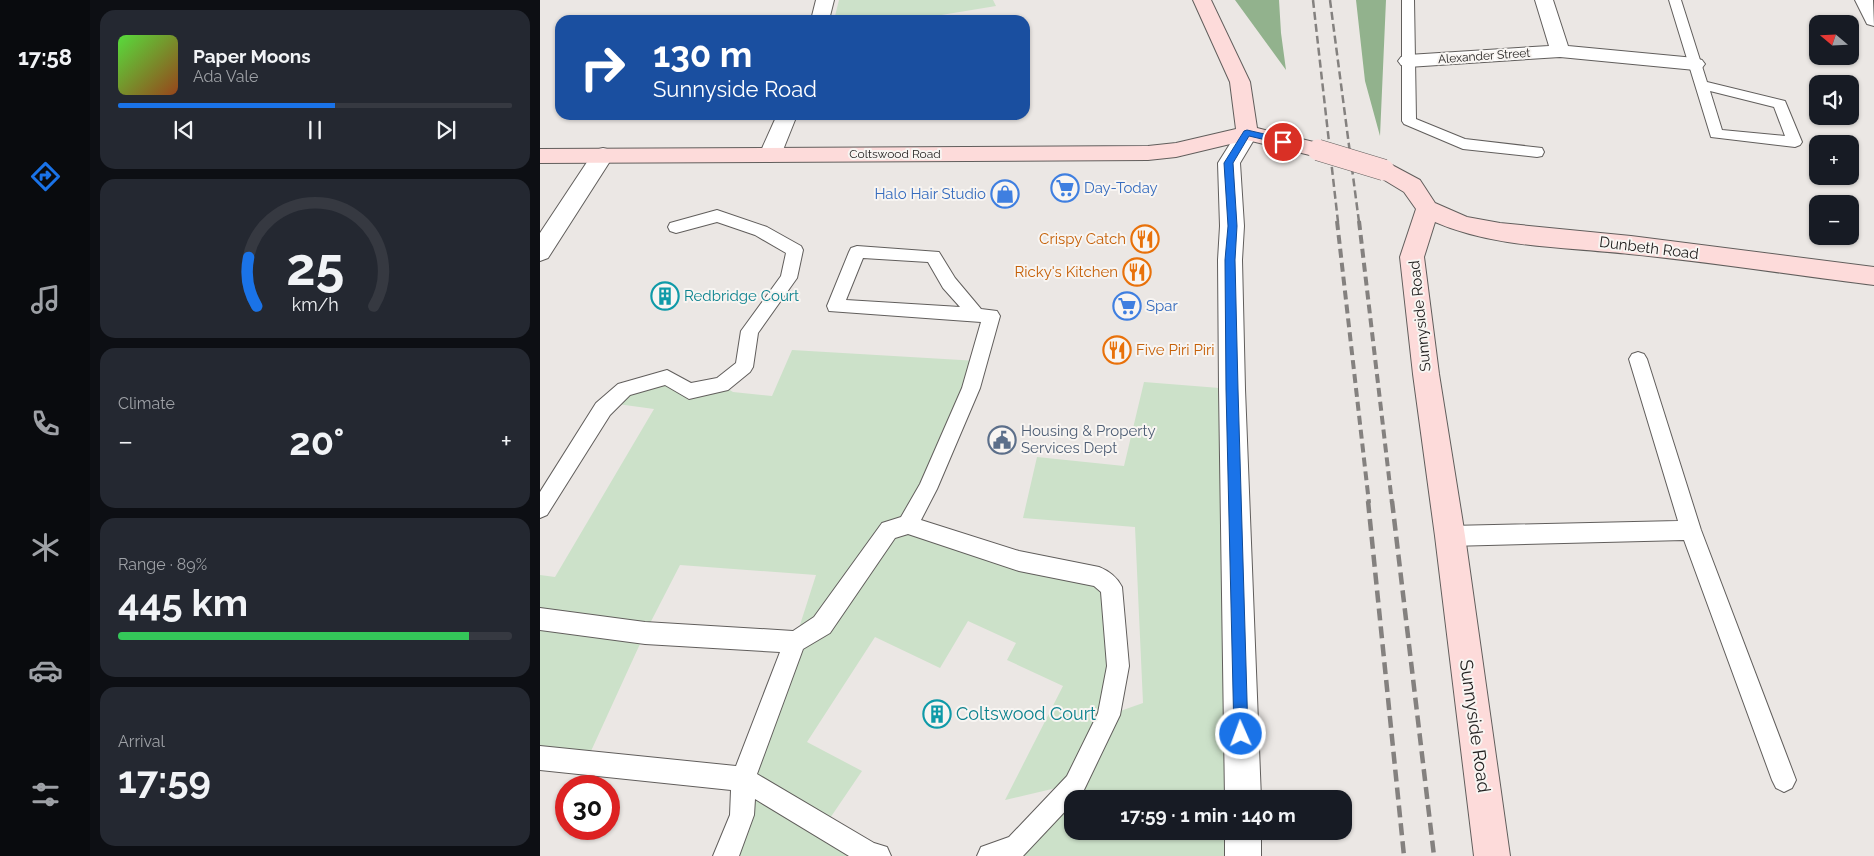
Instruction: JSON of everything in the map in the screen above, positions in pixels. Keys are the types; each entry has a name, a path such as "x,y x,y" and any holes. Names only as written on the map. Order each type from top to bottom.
{"main road":[{"path":"1202,0 1240,82 1247,133 1318,150 1384,170 1412,186 1427,209"},
{"name":"Coltswood Road","path":"540,156 1148,153 1191,147 1247,133"},
{"name":"Dunbeth Road","path":"1427,209 1462,224 1500,232 1631,245 1874,276"},
{"name":"Sunnyside Road","path":"1427,209 1412,257 1426,374 1450,536 1492,856"}],"street":[{"path":"821,15 825,0"},
{"path":"1544,0 1560,51"},
{"path":"1864,0 1874,20"},
{"name":"Alexander Street","path":"1408,61 1560,51 1695,64"},
{"path":"770,155 785,120"},
{"path":"1243,790 1232,389 1230,260 1232,226 1229,163 1247,133"},
{"path":"540,252 603,156"},
{"path":"1243,840 1243,856"}],"lane":[{"path":"1408,0 1410,121 1463,144 1537,152"},
{"path":"1675,0 1695,64 1701,85 1716,134 1795,142 1780,104 1701,85"},
{"path":"540,509 603,409 624,389 667,377 689,391 722,385 744,368 750,331 789,278 795,250 761,231 716,216 676,227"},
{"path":"908,525 927,489 971,388 991,316 835,306 858,252 933,256 949,283 976,315"},
{"path":"1638,359 1692,530 1784,780"},
{"path":"540,619 645,633 796,642 822,626 889,530 908,525 1019,561 1099,577 1111,587 1118,666 1109,715 1075,784 1017,846 990,856"},
{"path":"1450,536 1692,530"},
{"path":"726,856 742,815 743,779 796,642"},
{"path":"540,758 743,779 871,855 878,856"}],"green space":[{"path":"839,0 993,0 996,6 941,15 835,15"},
{"path":"1235,0 1279,0 1286,70"},
{"path":"1356,0 1386,0 1380,136 1365,81"},
{"path":"792,350 978,361 908,525 1111,587 1109,715 1143,703 1135,527 1023,518 1037,457 1124,466 1144,382 1232,389 1243,790 1066,790 1073,784 1005,800 1063,686 1007,660 1016,643 968,621 940,668 875,637 807,742 862,771 824,827 878,856 726,856 816,575 680,565 645,633 586,762 540,758 540,575 555,577 654,409 610,403 652,381 689,391 722,385 733,392 772,396"},
{"path":"1064,792 1064,840 1243,840 1243,856 990,856"}],"railway":[{"path":"1313,0 1338,222"},
{"path":"1330,0 1359,222"},
{"path":"1337,221 1369,503"},
{"path":"1359,221 1392,503"},
{"path":"1368,501 1404,856"},
{"path":"1392,501 1434,856"}],"place":[{"name":"Day-Today","path":"1065,188"},
{"name":"Halo Hair Studio","path":"1005,194"},
{"name":"Crispy Catch","path":"1145,239"},
{"name":"Ricky's Kitchen","path":"1137,272"},
{"name":"Redbridge Court","path":"665,296"},
{"name":"Spar","path":"1127,306"},
{"name":"Five Piri Piri","path":"1117,350"},
{"name":"Housing & Property Services Dept","path":"1002,440"},
{"name":"Coltswood Court","path":"937,714"}],"route":[{"path":"1241,734 1232,389 1230,260 1232,226 1229,163 1247,133 1283,142"}]}
